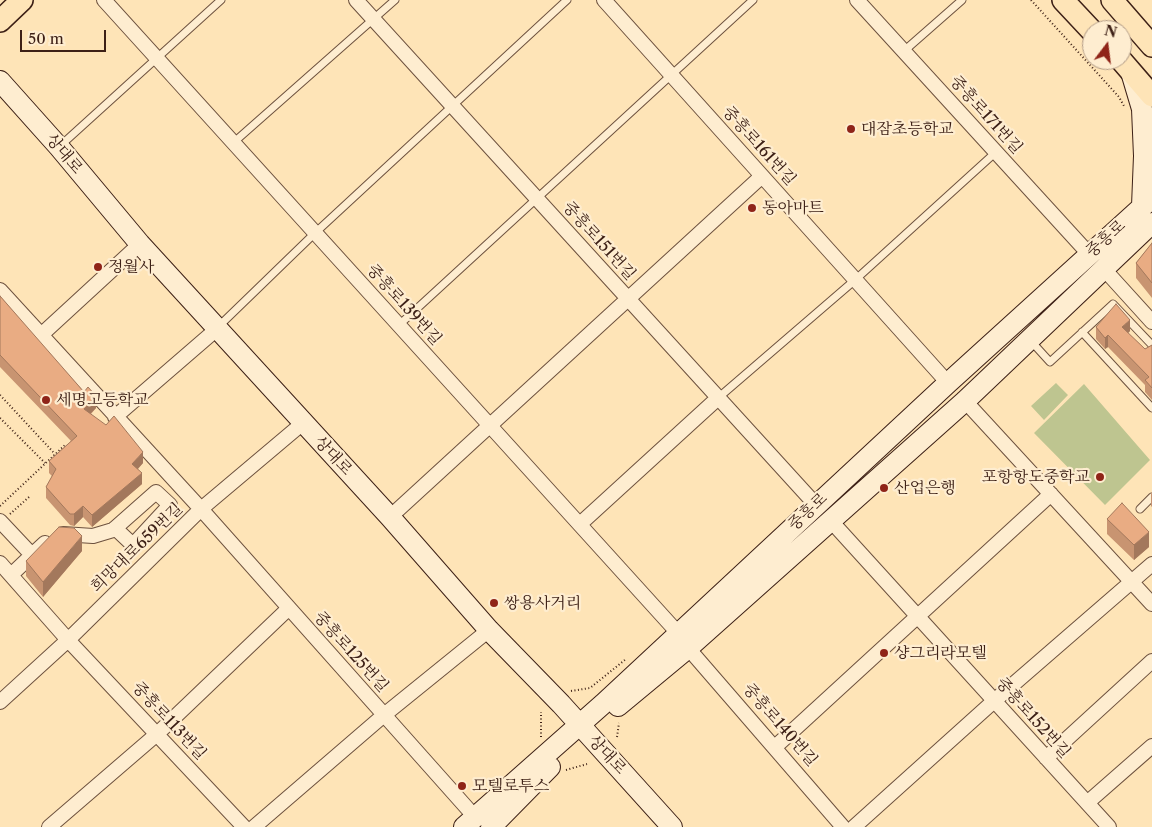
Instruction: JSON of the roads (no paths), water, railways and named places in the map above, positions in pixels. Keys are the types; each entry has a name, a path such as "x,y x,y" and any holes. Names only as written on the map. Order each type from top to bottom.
{"main road":[{"path":"0,21 22,0"},
{"path":"1063,0 1082,20"},
{"path":"1112,0 1150,40"},
{"path":"1127,70 1142,109 1149,209"},
{"path":"1130,70 1151,94"},
{"name":"상대로","path":"0,81 60,147 140,244 390,517 489,630 672,827"},
{"name":"중흥로","path":"683,640 816,505 1089,254 1149,209"},
{"name":"중흥로","path":"477,824 683,640 831,521 965,401 1104,269 1149,209"}],"street":[{"name":"중흥로139번길","path":"104,0 683,640"},
{"name":"중흥로151번길","path":"356,0 816,505"},
{"name":"중흥로161번길","path":"604,0 948,383"},
{"name":"중흥로171번길","path":"858,0 1089,254"},
{"path":"390,517 762,176"},
{"path":"40,336 140,244"},
{"path":"1104,269 1152,322"},
{"name":"중흥로125번길","path":"0,290 289,608 477,824"},
{"path":"115,417 218,328"},
{"path":"580,524 718,398"},
{"path":"965,401 1152,604"},
{"name":"희망대로659번길","path":"0,702 68,640 201,510 303,423"},
{"path":"11,575 56,533 93,536 115,528 156,492 170,505 133,545 115,528"},
{"path":"775,747 1051,494"},
{"name":"중흥로152번길","path":"831,521 1109,827"},
{"path":"1,522 32,555"},
{"path":"148,528 164,545"},
{"name":"중흥로113번길","path":"0,563 68,640 244,827"},
{"path":"854,827 994,701 1152,564"},
{"path":"49,827 156,734 289,608"},
{"path":"254,827 384,715 489,630"},
{"name":"중흥로140번길","path":"683,640 844,827"},
{"path":"1046,758 1152,661"},
{"path":"1087,803 1152,746"}],"lane":[{"path":"60,147 221,0"},
{"path":"233,142 395,0"},
{"path":"218,328 315,233 567,0"},
{"path":"399,325 752,0"},
{"path":"904,52 962,0"},
{"path":"718,398 856,280 996,152"},
{"path":"1030,339 1050,362 1113,304 1152,345"},
{"path":"1082,332 1152,408"},
{"path":"1140,509 1152,497"}],"place":[{"name":"대잠초등학교","path":"851,129"},
{"name":"동아마트","path":"752,208"},
{"name":"정월사","path":"98,267"},
{"name":"세명고등학교","path":"46,400"},
{"name":"포항항도중학교","path":"1100,477"},
{"name":"산업은행","path":"884,488"},
{"name":"쌍용사거리","path":"494,603"},
{"name":"샹그리라모텔","path":"884,653"},
{"name":"모텔로투스","path":"462,786"}]}
